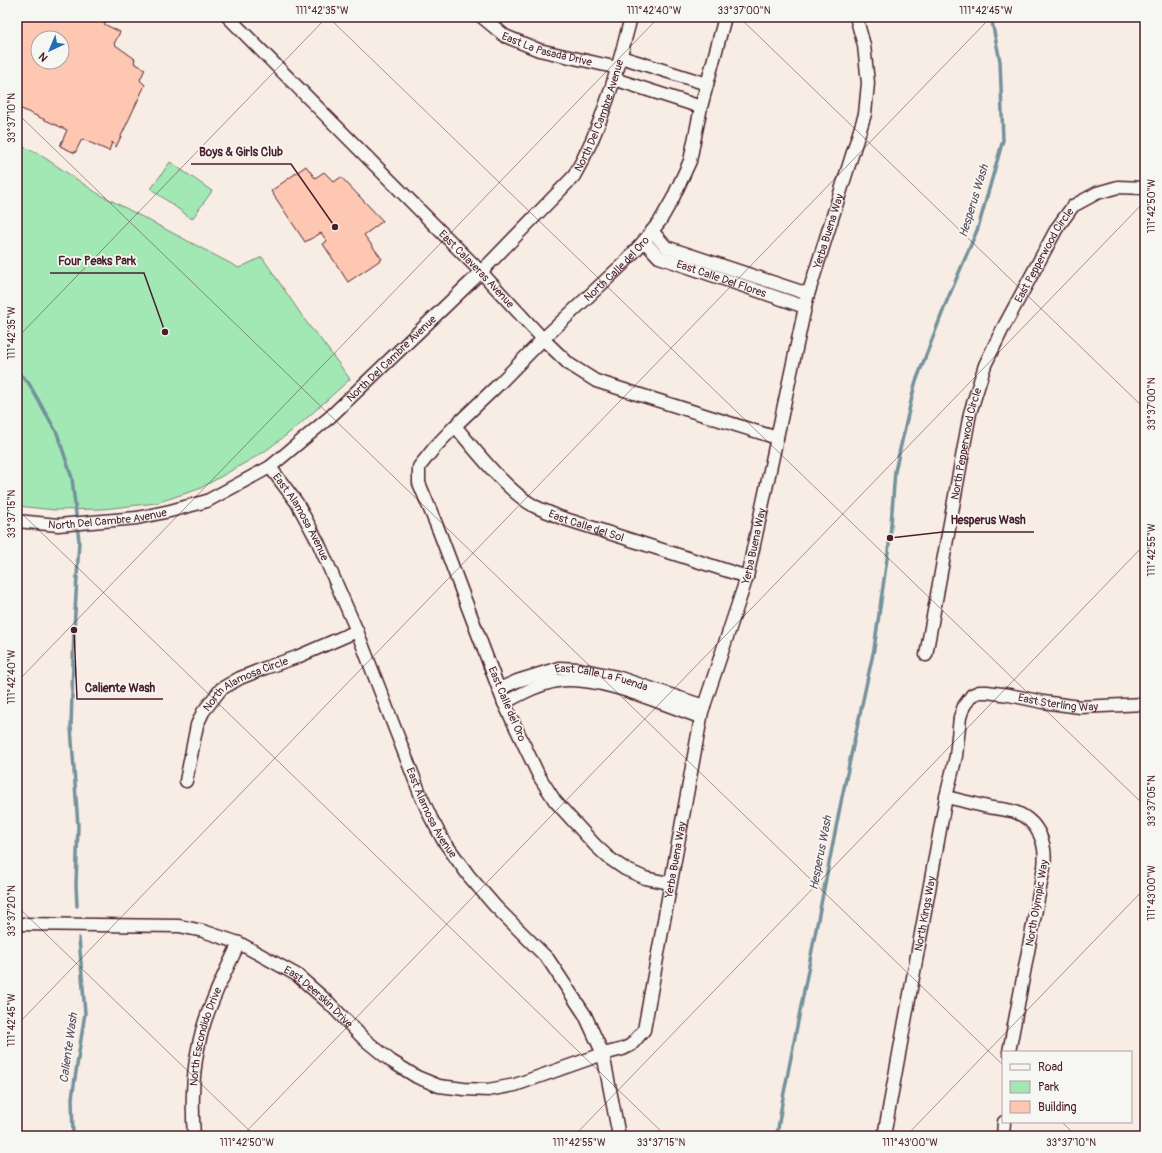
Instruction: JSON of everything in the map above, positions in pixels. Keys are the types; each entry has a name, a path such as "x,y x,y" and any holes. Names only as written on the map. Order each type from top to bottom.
{"street":[{"name":"East Calaveras Avenue","path":"228,17 481,272 569,364 596,381 777,438"},
{"name":"East La Pasada Drive","path":"482,17 506,36 539,50 618,68 707,84"},
{"name":"North Del Cambre Avenue","path":"17,522 58,525 137,518 170,511 207,501 270,467 330,417 481,272 574,176 585,158 595,134 618,68 631,17"},
{"name":"North Calle del Oro","path":"419,467 455,426 498,385 543,338 623,264 644,241 660,220 672,200 690,161 701,107 725,17"},
{"name":"Yerba Buena Way","path":"603,1054 631,1045 644,1030 702,712 748,577 808,294 865,114 868,83 864,45 856,17"},
{"name":"East La Pasada Drive","path":"618,68 701,107"},
{"name":"East Pepperwood Circle","path":"1002,330 1057,228 1073,206 1097,193 1118,187 1145,188"},
{"name":"East Calle Del Flores","path":"652,231 666,247 808,294"},
{"name":"East Calle Del Flores","path":"644,241 659,257 805,307"},
{"name":"North Pepperwood Circle","path":"926,655 970,413 986,365 1002,330"},
{"name":"East Calle del Sol","path":"455,426 510,488 533,505 559,517 748,577"},
{"name":"East Alamosa Avenue","path":"270,467 297,503 318,542 357,632 421,796 443,840 469,876 495,906 548,959 585,1015 603,1054 618,1136"},
{"name":"East Calle del Oro","path":"419,467 419,483 439,531 504,703 539,776 554,802 609,858 625,869 645,878 670,883"},
{"name":"North Alamosa Circle","path":"186,781 197,726 203,712 221,689 240,678 297,657 357,632"},
{"name":"East Calle La Fuenda","path":"499,689 517,681 559,668 579,669 617,677 702,712"},
{"name":"East Calle La Fuenda","path":"504,703 533,688 557,681 580,680 614,687 702,712"},
{"name":"East Sterling Way","path":"972,695 979,692 987,692 1080,707 1145,704"},
{"name":"North Kings Way","path":"884,1136 946,797 956,756 960,717 964,706 972,695"},
{"name":"North Olympic Way","path":"946,797 1007,810 1024,816 1041,834 1045,847 1043,873 1009,1051"},
{"name":"East Deerskin Drive","path":"17,924 179,926 203,931 239,943 296,975 329,1003 364,1038 391,1061 417,1077 439,1086 464,1090 488,1090 515,1085 603,1054"},
{"name":"North Escondido Drive","path":"194,1136 194,1076 202,1033 207,1016 224,974 239,943"},
{"path":"1003,1136 1004,1123"}],"green space":[{"path":"17,144 39,154 97,193 239,268 262,257 309,326 350,379 298,426 264,452 199,489 156,503 103,509 55,510 17,506"},
{"path":"170,162 212,191 192,219 151,189"}],"building":[{"path":"17,17 110,17 104,24 120,32 114,44 135,59 134,63 145,69 140,80 145,85 116,147 112,142 109,151 82,139 75,153 60,146 67,130 17,107"},
{"path":"306,166 315,178 324,172 334,182 341,177 383,221 364,235 382,259 348,282 323,244 327,241 321,233 305,242 271,191"}],"waterway":[{"name":"Hesperus Wash","path":"777,1136 782,1103 842,797 874,649 890,538 895,471 915,384 946,303 978,228 1003,140 1000,61 991,17"},
{"name":"Caliente Wash","path":"17,372 28,382 57,433 72,478 79,541 71,727 78,826 76,885 77,906"},
{"name":"Caliente Wash","path":"73,1136 72,1098 85,1013 79,938"}],"place":[{"name":"Boys & Girls Club","path":"335,227"},
{"name":"Four Peaks Park","path":"165,332"},
{"name":"Hesperus Wash","path":"890,538"},
{"name":"Caliente Wash","path":"74,630"}]}
